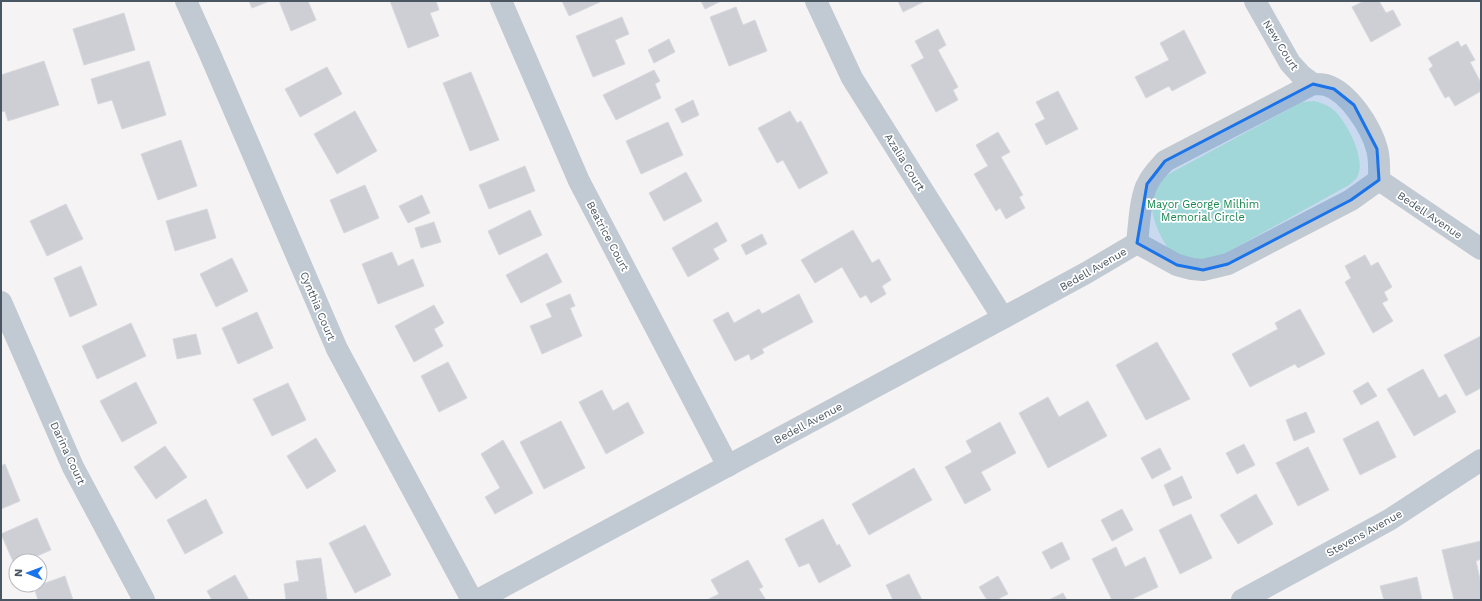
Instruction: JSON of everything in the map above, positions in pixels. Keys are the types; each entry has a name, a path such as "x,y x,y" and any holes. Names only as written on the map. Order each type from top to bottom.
{"street":[{"name":"Cynthia Court","path":"186,1 337,349 472,600"},
{"name":"Beatrice Court","path":"501,1 579,180 728,466"},
{"name":"Azalia Court","path":"816,1 852,78 1004,318"},
{"name":"New Court","path":"1255,1 1290,63 1301,76 1313,84"},
{"name":"Bedell Avenue","path":"1137,244 1146,184 1166,161 1313,84"},
{"path":"1313,84 1325,85 1334,89 1354,105 1368,128 1377,149 1379,180"},
{"name":"Bedell Avenue","path":"1137,244 1177,265 1192,269 1203,270 1228,264 1351,200 1379,180 1481,249"},
{"name":"Bedell Avenue","path":"478,600 1004,318 1137,244"},
{"name":"Darina Court","path":"1,302 73,467 144,600"},
{"name":"Stevens Avenue","path":"1242,600 1389,520 1481,460"}],"highlighted area":[{"path":"1313,84 1334,89 1354,105 1377,149 1379,180 1351,200 1228,264 1203,270 1177,265 1137,243 1147,184 1165,161"}],"green space":[{"name":"Mayor George Milhim Memorial Circle","path":"1314,101 1326,105 1336,112 1351,134 1360,163 1359,172 1356,179 1349,185 1217,258 1201,263 1172,255 1162,239 1152,211 1154,192 1160,181 1167,175 1302,102"}],"building":[{"path":"249,1 270,1 252,8"},
{"path":"279,1 308,1 316,20 291,31"},
{"path":"390,1 436,1 439,10 430,13 439,36 408,48"},
{"path":"562,1 599,1 600,2 569,16"},
{"path":"701,1 721,1 705,9"},
{"path":"898,1 925,1 903,12"},
{"path":"1364,1 1379,1 1386,13 1393,10 1401,25 1371,42 1352,7"},
{"path":"736,7 743,25 755,20 767,51 729,66 710,17"},
{"path":"124,13 135,50 84,65 73,29"},
{"path":"622,17 629,34 615,40 625,64 593,77 576,36"},
{"path":"938,29 946,45 938,50 958,87 953,90 958,100 936,112 911,65 924,58 915,41"},
{"path":"1184,30 1206,73 1172,91 1169,86 1146,98 1135,77 1169,60 1160,43"},
{"path":"669,39 675,52 654,63 648,50"},
{"path":"1458,41 1461,47 1466,44 1475,60 1470,62 1481,83 1481,91 1455,106 1449,96 1445,98 1429,69 1433,66 1428,58"},
{"path":"44,61 59,105 8,121 5,111 1,112 1,75"},
{"path":"149,61 166,115 122,129 112,100 98,104 91,79"},
{"path":"327,67 342,94 300,117 285,89"},
{"path":"654,70 660,81 655,84 661,98 616,120 603,95"},
{"path":"471,72 499,140 470,151 443,83"},
{"path":"1058,91 1078,129 1046,145 1035,124 1045,119 1036,102"},
{"path":"693,100 699,115 682,123 675,109"},
{"path":"355,111 377,151 337,174 314,134"},
{"path":"790,111 797,123 801,121 828,173 799,189 783,160 777,163 758,128"},
{"path":"668,122 683,155 641,174 626,141"},
{"path":"998,132 1010,152 1001,157 1023,195 1019,197 1025,208 1006,219 1000,208 996,211 974,174 988,166 976,145"},
{"path":"181,140 197,186 158,200 141,154"},
{"path":"525,166 535,191 489,209 479,185"},
{"path":"686,172 702,201 664,221 649,193"},
{"path":"365,185 379,218 344,233 330,200"},
{"path":"422,195 430,213 408,223 399,206"},
{"path":"66,204 83,239 47,256 30,221"},
{"path":"207,209 216,238 175,251 166,221"},
{"path":"530,210 542,235 499,255 488,231"},
{"path":"434,222 441,242 421,248 415,228"},
{"path":"717,222 727,241 713,249 719,259 688,277 672,248"},
{"path":"853,230 872,263 879,259 891,280 882,286 886,294 871,303 866,295 860,298 842,267 815,283 801,260"},
{"path":"762,234 767,244 746,255 741,245"},
{"path":"392,252 398,266 413,259 424,286 378,304 362,264"},
{"path":"547,253 562,282 521,303 506,275"},
{"path":"1365,255 1371,266 1378,262 1392,287 1384,292 1388,300 1382,303 1393,321 1373,333 1345,282 1351,278 1345,266"},
{"path":"232,258 248,291 216,307 200,274"},
{"path":"81,266 97,305 70,317 54,278"},
{"path":"570,294 575,306 570,308 582,336 542,354 530,326 552,317 546,304"},
{"path":"799,294 813,322 762,349 764,353 751,360 749,354 735,361 713,320 728,312 734,323 759,309 762,314"},
{"path":"434,305 444,323 434,329 443,346 414,362 395,326"},
{"path":"1300,309 1325,354 1298,368 1295,364 1250,387 1232,354 1278,329 1275,323"},
{"path":"257,312 273,348 238,364 222,328"},
{"path":"131,323 146,356 97,379 82,346"},
{"path":"196,334 201,354 177,359 173,339"},
{"path":"1481,336 1481,388 1466,396 1444,355"},
{"path":"1157,342 1190,399 1146,420 1116,365"},
{"path":"448,362 467,398 439,412 421,376"},
{"path":"1423,369 1439,398 1446,394 1456,412 1414,436 1387,389"},
{"path":"136,382 157,423 122,442 100,401"},
{"path":"1368,382 1377,396 1361,405 1353,391"},
{"path":"288,383 306,420 272,436 253,399"},
{"path":"602,390 613,411 628,402 644,433 606,454 579,402"},
{"path":"1048,397 1059,417 1088,401 1107,436 1048,468 1019,413"},
{"path":"1306,412 1315,432 1294,441 1286,420"},
{"path":"561,421 585,468 544,489 520,442"},
{"path":"1378,421 1396,457 1360,475 1343,439"},
{"path":"1000,422 1016,453 981,472 991,490 965,504 945,467 972,452 966,441"},
{"path":"316,438 336,471 307,489 287,456"},
{"path":"503,440 533,493 495,514 485,497 500,488 481,454"},
{"path":"1244,444 1255,465 1237,474 1226,453"},
{"path":"165,446 187,477 156,499 134,467"},
{"path":"1308,447 1329,490 1298,506 1276,463"},
{"path":"1160,448 1171,469 1152,479 1141,458"},
{"path":"5,464 20,501 1,509 1,466"},
{"path":"914,468 932,500 869,535 852,504"},
{"path":"1182,476 1192,498 1173,506 1164,485"},
{"path":"1256,494 1273,524 1238,544 1220,515"},
{"path":"206,499 223,533 185,554 167,520"},
{"path":"1122,509 1133,530 1112,541 1101,520"},
{"path":"1191,514 1212,558 1180,574 1159,530"},
{"path":"37,518 51,550 44,553 9,553 1,534"},
{"path":"823,519 837,546 839,544 851,566 819,583 809,563 799,567 785,539"},
{"path":"365,525 391,575 355,593 329,543"},
{"path":"1481,541 1481,559 1476,561 1481,584 1481,600 1454,600 1442,550"},
{"path":"1062,542 1070,559 1051,569 1042,552"},
{"path":"1116,547 1125,567 1145,557 1158,587 1130,600 1112,600 1092,559"},
{"path":"321,558 327,600 286,600 284,584 299,581 296,561"},
{"path":"748,560 763,587 759,589 766,600 707,600 719,594 711,580"},
{"path":"909,574 922,600 893,600 886,585"},
{"path":"235,575 249,600 212,600 207,591"},
{"path":"65,576 73,600 38,600 36,593 48,593 48,582"},
{"path":"998,576 1008,594 996,600 987,600 979,587"},
{"path":"1417,577 1422,600 1384,600 1380,586"},
{"path":"1063,593 1067,600 1049,600"}]}
